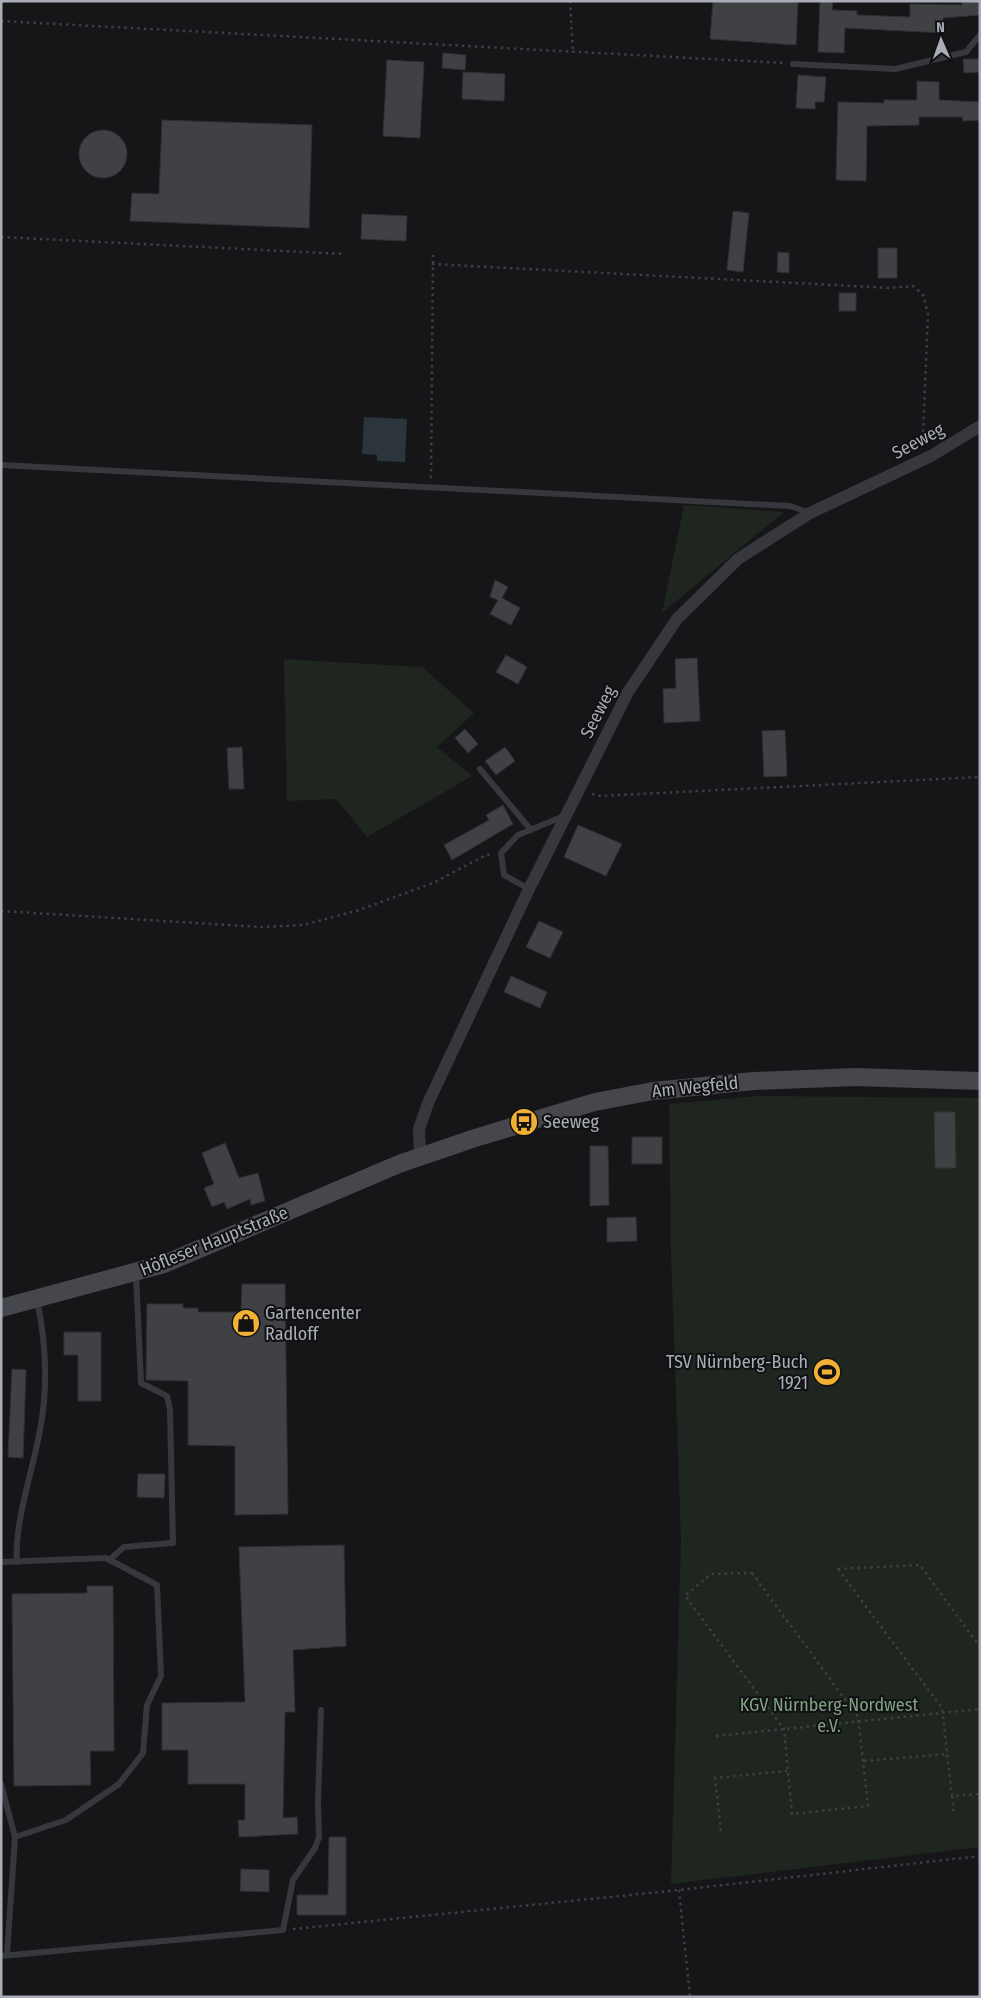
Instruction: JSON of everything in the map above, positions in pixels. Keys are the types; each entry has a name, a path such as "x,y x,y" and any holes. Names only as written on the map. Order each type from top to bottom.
{"street":[{"name":"Seeweg","path":"420,1156 419,1130 428,1103 529,889 628,692 677,619 738,559 810,514 931,456 980,426"},
{"name":"Am Wegfeld","path":"420,1156 555,1112 653,1091 745,1082 816,1078 980,1081"},
{"name":"Höfleser Hauptstraße","path":"1,1308 136,1272 180,1257 420,1156"}],"lane":[{"path":"793,64 895,69 966,52 980,35"},
{"path":"1,465 790,506 810,514"},
{"path":"480,769 531,830"},
{"path":"529,889 504,876 501,853 518,835 565,816"},
{"path":"109,1560 124,1547 172,1543 170,1410 167,1396 141,1383 136,1272"},
{"path":"18,1562 16,1542 41,1428 45,1364 43,1325 37,1299"},
{"path":"1,1562 106,1558 157,1586 161,1676 147,1705 142,1753 119,1784 66,1820 15,1837"},
{"path":"1,1784 15,1837 4,1956 283,1930 293,1880 315,1848 320,1837 318,1802 321,1710"}],"path":[{"path":"570,1 573,52"},
{"path":"1,20 793,64"},
{"path":"1,237 344,254"},
{"path":"431,487 433,255"},
{"path":"432,264 891,288 913,286 923,295 928,314 923,438 931,456"},
{"path":"579,790 600,796 980,777"},
{"path":"1,910 261,927 303,925 359,910 433,883 486,855 501,853"},
{"path":"954,1815 942,1708 838,1568 920,1565 980,1647"},
{"path":"752,1572 860,1722 868,1806 792,1814 784,1729 686,1596 711,1574 752,1572"},
{"path":"716,1736 980,1709"},
{"path":"864,1761 947,1754"},
{"path":"721,1831 715,1778 787,1771"},
{"path":"952,1796 980,1794"},
{"path":"283,1930 679,1890 980,1856"},
{"path":"679,1890 690,1997"}],"green space":[{"path":"684,505 784,512 662,613"},
{"path":"284,659 422,667 474,713 437,747 472,776 367,837 336,799 287,801"},
{"name":"TSV Nürnberg-Buch 1921","path":"758,1096 980,1098 980,1847 671,1884 681,1539 671,1253 669,1104"}],"shaded area":[{"path":"364,417 407,419 405,462 377,461 377,455 362,454"}],"building":[{"path":"713,1 798,1 796,45 710,39"},
{"path":"820,1 833,1 832,10 857,11 857,15 910,17 910,4 962,5 962,1 980,1 980,15 943,18 943,33 845,28 844,53 818,52"},
{"path":"443,53 466,55 465,70 442,68"},
{"path":"963,59 979,59 979,72 964,73"},
{"path":"387,60 424,62 420,138 383,136"},
{"path":"463,72 505,74 504,101 462,99"},
{"path":"798,75 826,77 824,102 815,102 815,109 796,108"},
{"path":"917,81 939,82 939,100 980,102 980,120 963,121 962,117 919,117 919,125 867,126 866,181 836,180 838,102 884,103 884,100 917,100"},
{"path":"162,120 312,125 309,228 130,221 132,193 159,194"},
{"path":"98,130 108,130 120,137 127,149 127,159 120,171 108,178 98,178 90,174 83,167 79,159 79,149 83,141 90,134"},
{"path":"733,211 749,213 743,272 727,270"},
{"path":"362,214 407,216 406,241 361,239"},
{"path":"878,248 897,248 897,278 878,278"},
{"path":"778,252 789,253 789,273 777,272"},
{"path":"839,293 856,293 856,311 839,311"},
{"path":"495,580 508,587 502,598 520,608 511,625 490,614 498,600 490,597"},
{"path":"506,655 527,667 518,684 496,672"},
{"path":"697,658 700,721 664,723 663,689 676,688 675,659"},
{"path":"465,729 478,744 468,753 455,738"},
{"path":"785,730 787,776 764,777 762,731"},
{"path":"242,747 244,789 229,789 227,748"},
{"path":"505,747 515,761 496,775 485,761"},
{"path":"503,805 513,824 452,860 444,845 489,820 486,815"},
{"path":"578,825 622,844 606,876 564,857"},
{"path":"539,921 563,932 550,958 526,947"},
{"path":"511,976 547,992 540,1008 504,992"},
{"path":"934,1112 955,1112 956,1168 935,1168"},
{"path":"632,1137 662,1137 662,1164 632,1164"},
{"path":"225,1143 239,1178 258,1173 265,1201 251,1205 250,1199 227,1209 224,1202 212,1207 204,1188 214,1184 202,1153"},
{"path":"590,1146 608,1146 609,1205 590,1206"},
{"path":"636,1217 637,1241 607,1242 607,1218"},
{"path":"242,1284 285,1284 288,1514 235,1515 235,1446 188,1445 188,1381 146,1380 147,1304 183,1304 183,1308 198,1308 198,1312 241,1312"},
{"path":"64,1332 101,1332 101,1401 78,1401 78,1355 64,1355"},
{"path":"12,1369 26,1370 23,1458 8,1457"},
{"path":"138,1474 165,1474 164,1498 137,1497"},
{"path":"344,1545 346,1646 293,1650 295,1712 285,1712 283,1818 297,1817 298,1834 239,1837 238,1820 245,1820 245,1784 188,1784 188,1750 162,1750 162,1703 245,1702 239,1547"},
{"path":"87,1586 113,1586 114,1751 90,1751 91,1785 14,1786 12,1594 87,1593"},
{"path":"329,1837 346,1837 346,1915 297,1915 297,1895 328,1895"},
{"path":"241,1869 269,1870 269,1892 240,1891"}],"place":[{"name":"Seeweg","path":"524,1122"},
{"name":"Gartencenter Radloff","path":"246,1323"},
{"name":"TSV Nürnberg-Buch 1921","path":"827,1372"}],"park label":[{"name":"KGV Nürnberg-Nordwest e.V.","path":"829,1715"}]}
